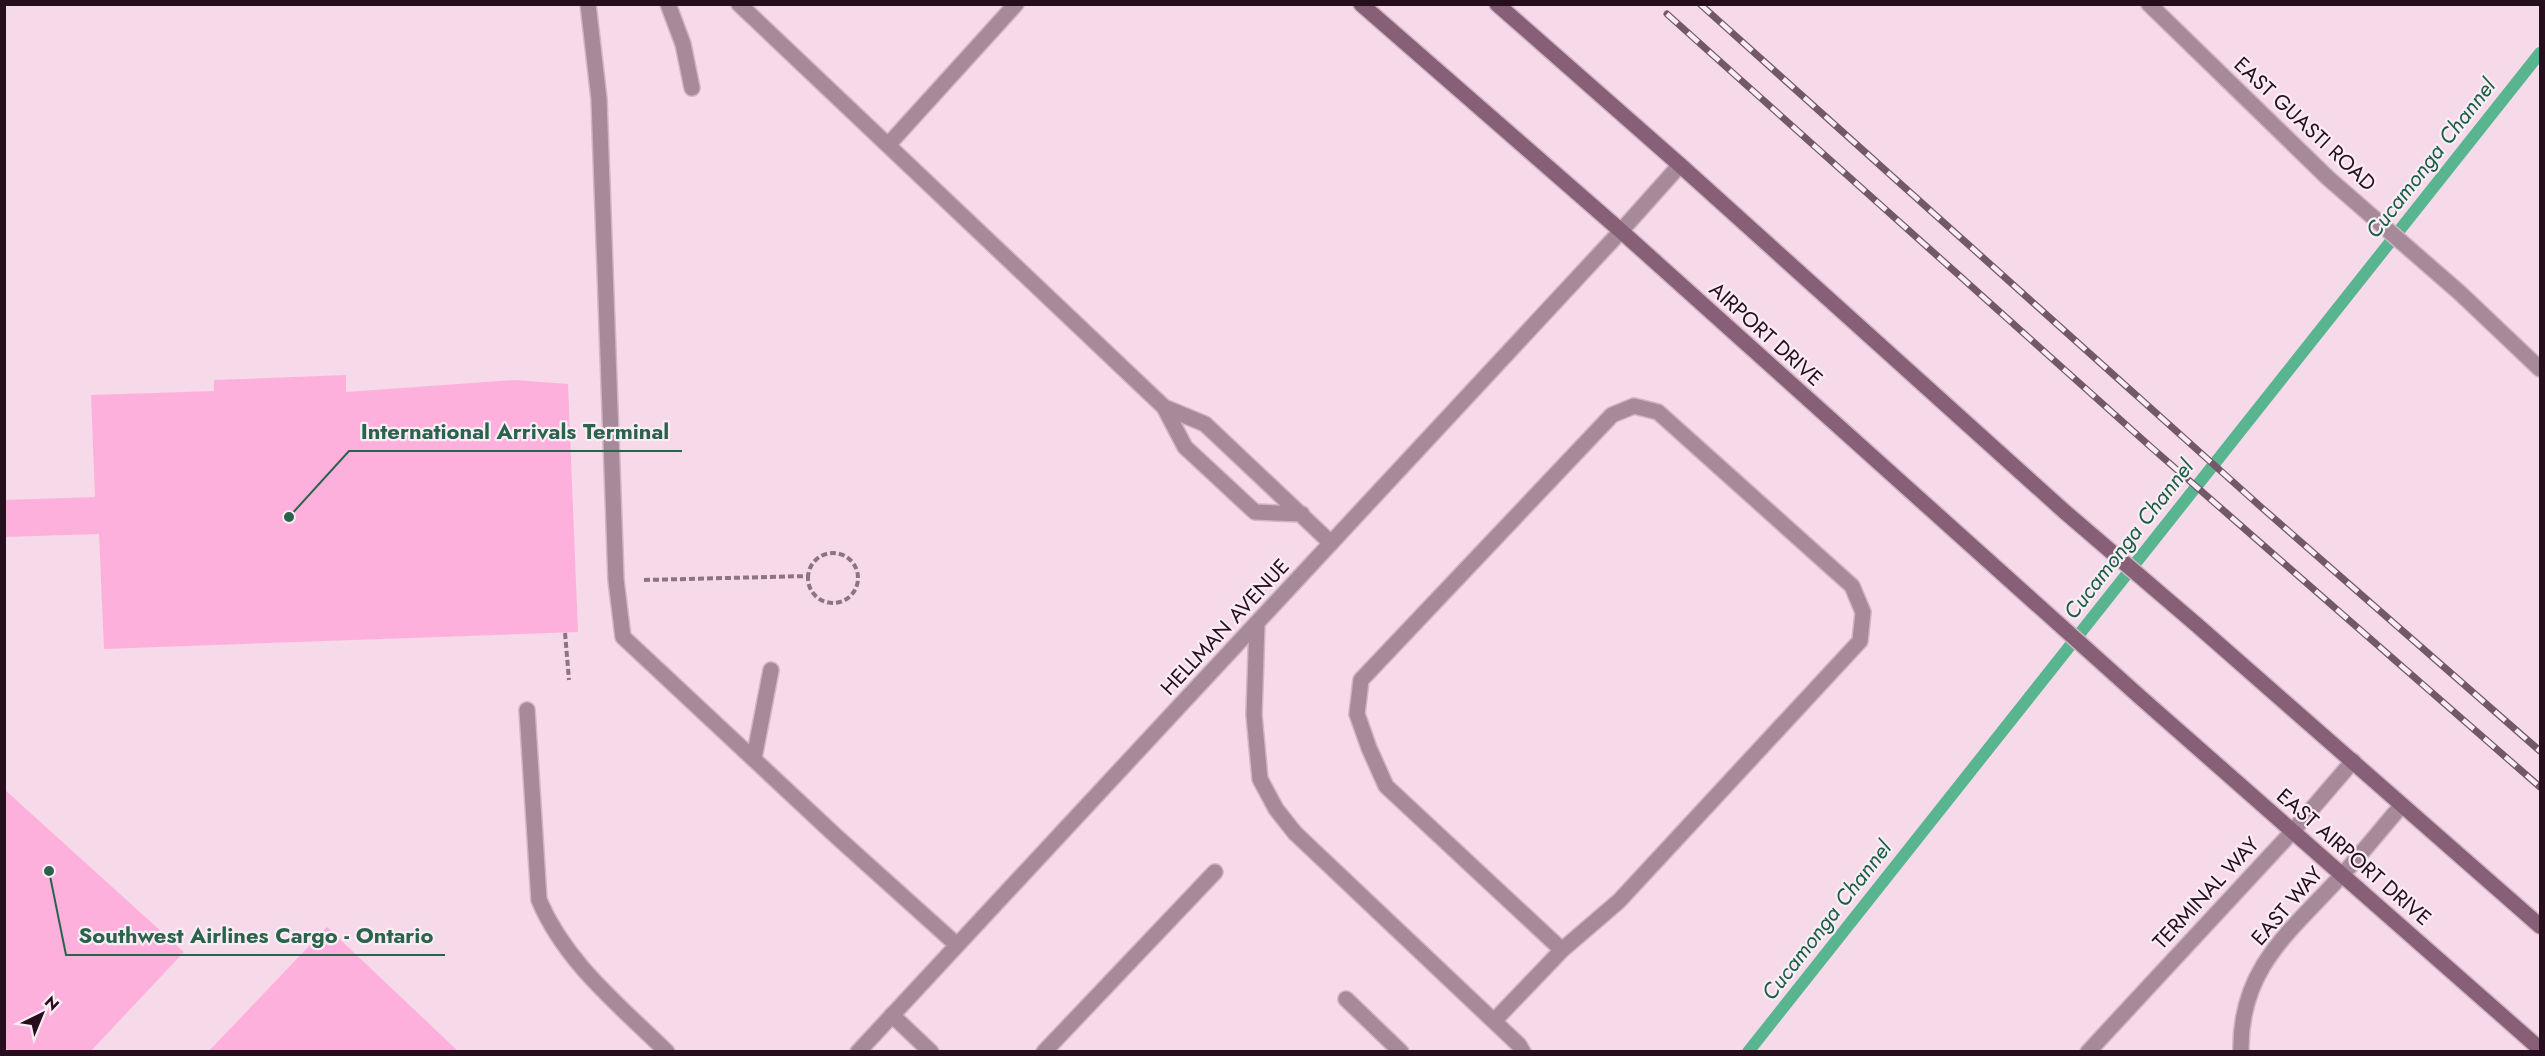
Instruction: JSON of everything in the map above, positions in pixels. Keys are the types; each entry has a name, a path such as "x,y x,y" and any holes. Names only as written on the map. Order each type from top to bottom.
{"main road":[{"name":"AIRPORT DRIVE","path":"1361,4 1622,231 2140,697"},
{"path":"1497,4 1680,165 2065,512 2541,927"},
{"name":"EAST AIRPORT DRIVE","path":"2140,697 2541,1048"}],"street":[{"path":"588,4 599,99 616,580 623,637 837,837 957,945"},
{"path":"668,4 683,44 692,88"},
{"path":"739,4 1164,407 1185,447 1255,512 1302,514"},
{"path":"889,144 1016,4"},
{"name":"EAST GUASTI ROAD","path":"2149,4 2328,178 2460,293 2541,369"},
{"name":"HELLMAN AVENUE","path":"858,1052 1622,231 1680,165"},
{"path":"1494,1021 1562,950 1619,901 1860,641 1863,612 1852,586 1658,412 1635,406 1612,415 1361,680 1357,714 1386,786 1562,950"},
{"path":"1164,407 1205,424 1331,543"},
{"path":"1257,623 1254,715 1260,779 1276,809 1295,834 1494,1021 1523,1052"},
{"path":"754,758 771,670"},
{"path":"527,710 539,900 549,923 574,960 666,1052"},
{"name":"TERMINAL WAY","path":"2088,1052 2292,832 2353,761"},
{"name":"EAST WAY","path":"2241,1052 2245,1004 2259,970 2281,941 2402,805"},
{"path":"1044,1052 1215,872"},
{"path":"1346,999 1401,1052"},
{"path":"892,1016 931,1052"}],"path":[{"path":"836,553 844,555 855,567 858,582 850,597 835,603 819,598 813,592 809,576 814,561 821,556 836,553"},
{"path":"616,580 809,576"},
{"path":"565,633 569,680"}],"building":[{"path":"346,375 346,392 515,380 568,384 578,632 104,649 99,534 4,537 4,500 95,497 91,395 214,391 214,380"},
{"path":"4,789 184,952 90,1052 4,1052"},
{"path":"327,927 459,1052 208,1052"}],"waterway":[{"name":"Cucamonga Channel","path":"1748,1052 2540,53"}],"railway":[{"path":"1700,4 2261,507 2540,751"},
{"path":"1667,14 2152,448 2540,787"}],"place":[{"name":"International Arrivals Terminal","path":"289,517"},
{"name":"Southwest Airlines Cargo - Ontario","path":"49,871"}]}
